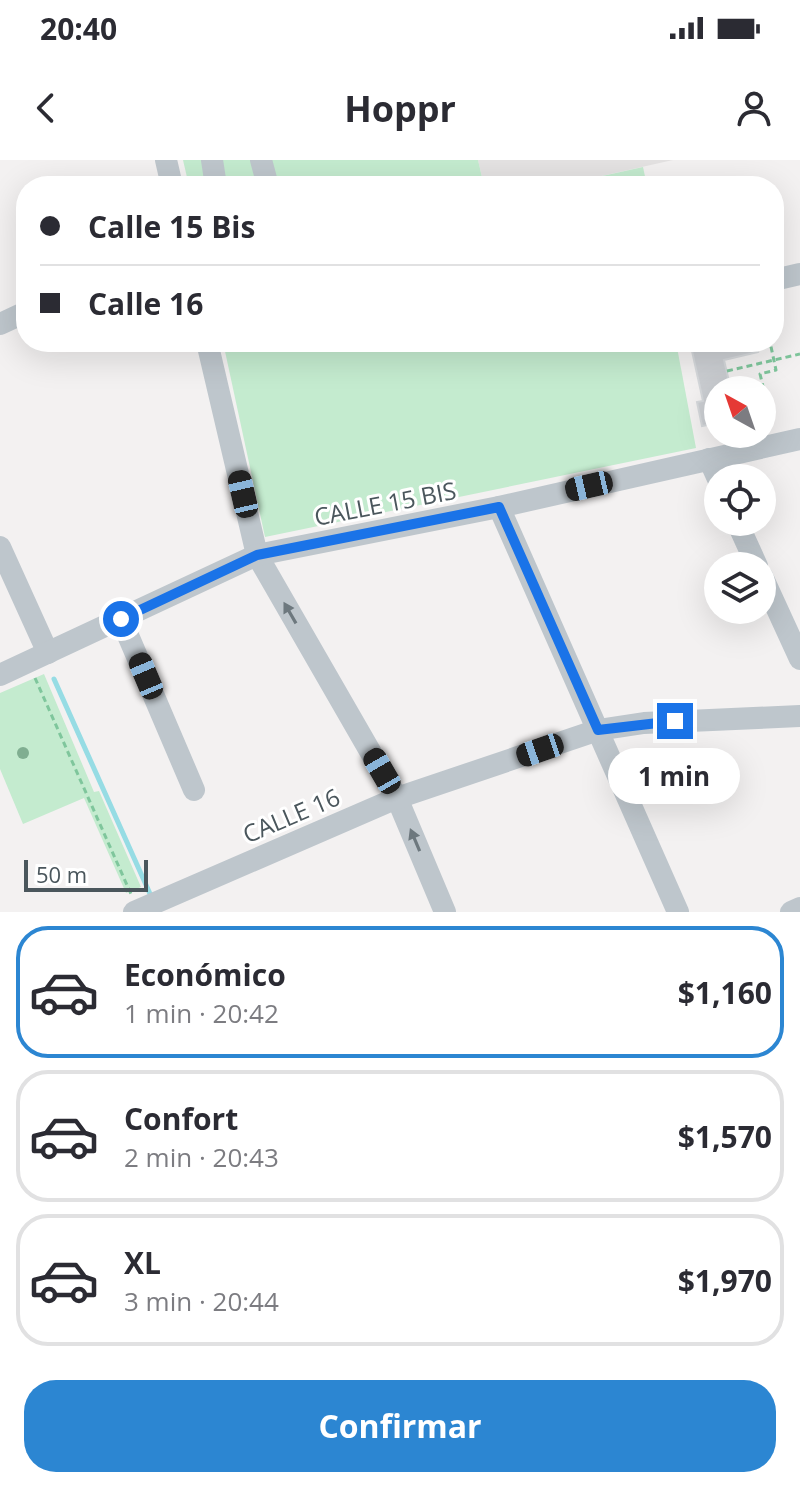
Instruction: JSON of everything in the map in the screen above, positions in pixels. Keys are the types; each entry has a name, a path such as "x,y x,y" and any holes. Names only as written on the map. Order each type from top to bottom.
{"street":[{"path":"209,352 257,555 397,798 445,912"},
{"name":"CALLE 15 BIS","path":"728,464 800,439"},
{"name":"CALLE 15 BIS","path":"0,675 257,555 704,471"},
{"path":"499,507 678,912"},
{"path":"0,547 38,658"},
{"path":"776,607 800,659"},
{"path":"121,619 194,790"},
{"name":"CALLE 16","path":"136,911 397,798 598,730 644,723 800,716"},
{"path":"791,912 800,908"}],"path":[{"path":"760,376 776,370 771,352"},
{"path":"727,371 800,354"},
{"path":"38,658 136,911"}],"shaded area":[{"path":"478,160 673,160 602,176 482,176"}],"green space":[{"path":"183,160 478,160 482,176 187,176"},
{"path":"643,167 645,176 602,176"},
{"path":"225,352 678,352 696,448 265,537"},
{"path":"44,674 94,792 99,791 141,887 126,893 84,798 23,824 0,769 0,693"}],"building":[{"path":"692,352 758,352 724,360 728,376 704,376 704,426 697,402 703,401"}],"waterway":[{"path":"54,679 151,896"}],"route":[{"path":"121,619 257,555 499,507 598,730 675,721"}]}
